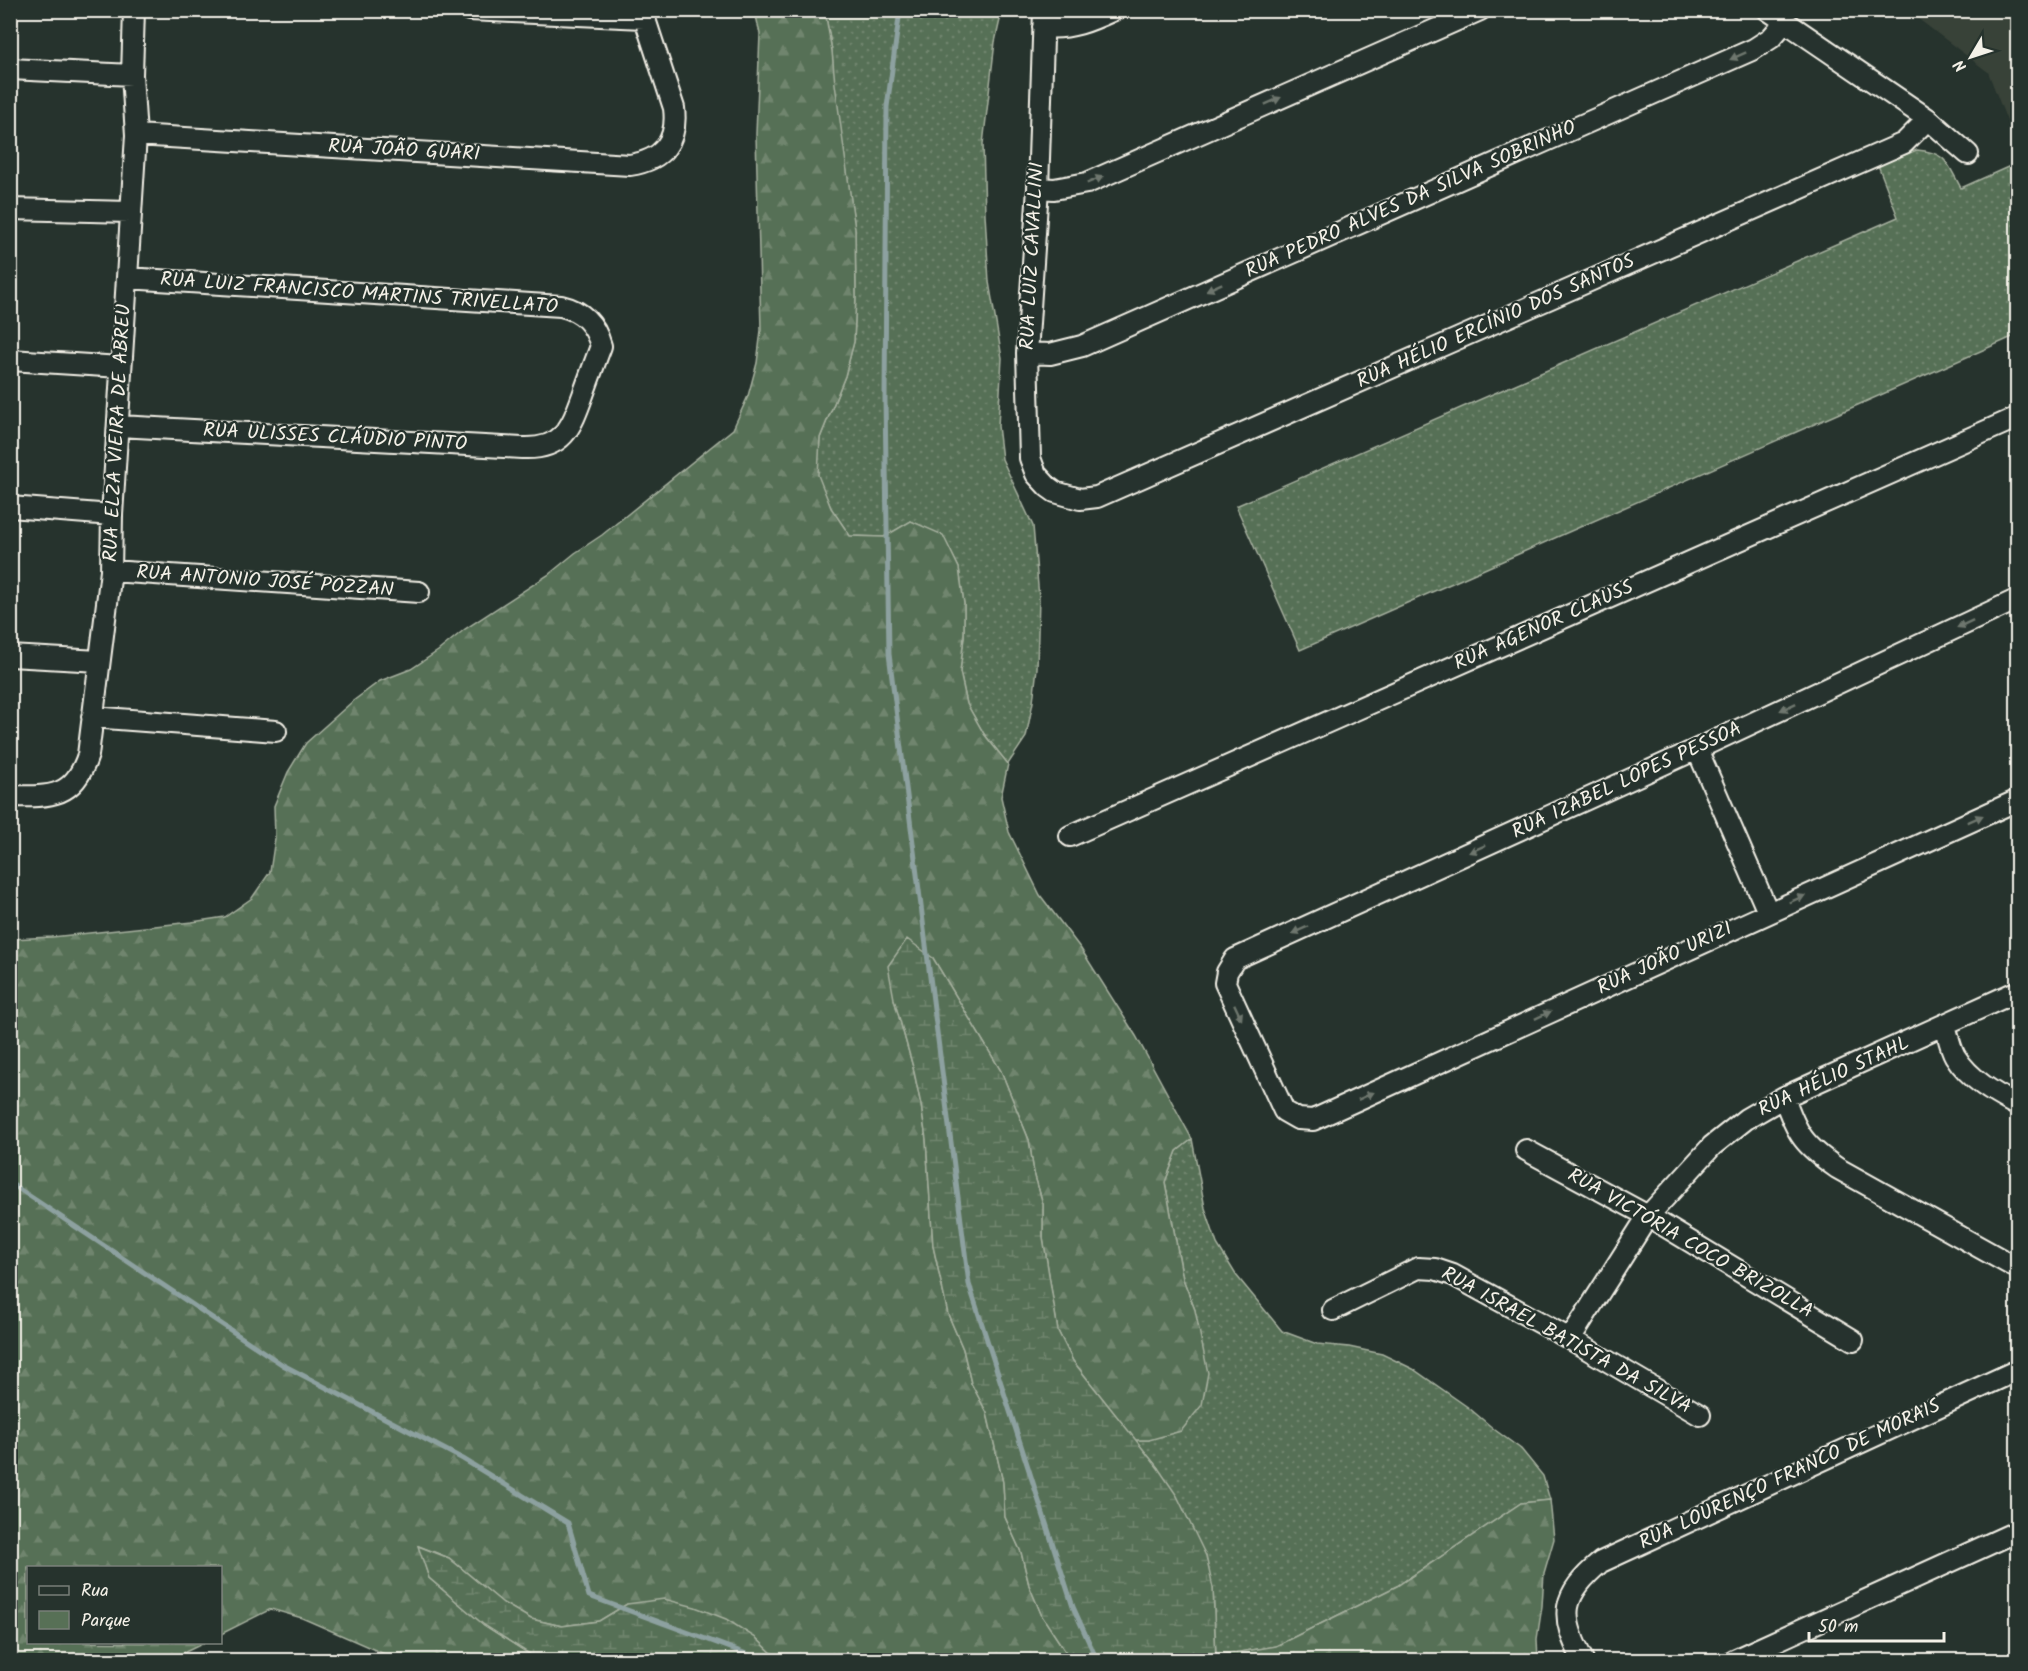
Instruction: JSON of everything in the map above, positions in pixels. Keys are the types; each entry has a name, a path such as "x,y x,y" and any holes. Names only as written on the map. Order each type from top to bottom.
{"street":[{"name":"RUA ELZA VIEIRA DE ABREU","path":"10,796 54,795 70,786 82,772 88,755 111,571 112,515 136,135 132,75 134,10"},
{"path":"469,10 643,14"},
{"path":"1043,19 1055,28 1080,25 1114,10"},
{"path":"1038,188 1054,189 1087,183 1480,10"},
{"path":"1768,10 1928,119 1968,154"},
{"name":"RUA JOÃO GUARI","path":"136,135 630,165 650,160 666,147 673,135 676,122 674,108 643,14"},
{"name":"RUA LUIZ CAVALLINI","path":"1043,19 1038,188 1027,353 1030,458 1036,474 1055,492"},
{"name":"RUA PEDRO ALVES DA SILVA SOBRINHO","path":"1027,353 1050,354 1082,346 1754,49 1771,38 1785,22"},
{"path":"10,69 132,75"},
{"name":"RUA HÉLIO ERCÍNIO DOS SANTOS","path":"1055,492 1080,499 1098,496 1896,147 1904,143 1928,119"},
{"path":"10,209 130,212"},
{"name":"RUA LUIZ FRANCISCO MARTINS TRIVELLATO","path":"127,278 561,306 579,312 587,319 601,345 572,425 559,440 551,444"},
{"path":"10,360 121,368"},
{"name":"RUA AGENOR CLAUSS","path":"1070,836 2018,417"},
{"name":"RUA ULISSES CLÁUDIO PINTO","path":"118,426 532,449 551,444"},
{"path":"10,507 112,515"},
{"name":"RUA ANTONIO JOSÉ POZZAN","path":"111,571 418,592"},
{"name":"RUA IZABEL LOPES PESSOA","path":"1312,1120 1298,1119 1284,1111 1225,983 1227,972 1235,959 1697,749 2018,599"},
{"path":"10,656 99,661"},
{"path":"92,717 276,731"},
{"path":"1697,749 1768,912"},
{"name":"RUA JOÃO URIZI","path":"1312,1120 2018,800"},
{"name":"RUA HÉLIO STAHL","path":"1570,1339 1647,1216 1712,1146 1746,1119 1784,1097 2018,991"},
{"path":"1945,1025 1954,1054 1964,1069 1992,1091 2018,1106"},
{"path":"1784,1097 1795,1128 1821,1157 2013,1266"},
{"name":"RUA VICTÓRIA COCO BRIZOLLA","path":"1527,1150 1647,1216 1853,1340"},
{"name":"RUA ISRAEL BATISTA DA SILVA","path":"1333,1310 1418,1269 1436,1269 1453,1275 1570,1339 1700,1415"},
{"name":"RUA LOURENÇO FRANCO DE MORAIS","path":"1583,1660 1571,1636 1567,1618 1571,1593 1580,1581 1601,1562 2018,1370"},
{"path":"1734,1660 2018,1531"}],"shaded area":[{"path":"1908,11 2017,11 2017,147 1988,72"}],"green space":[{"path":"755,11 825,11 832,51 855,229 856,295 854,342 845,376 820,438 818,475 831,508 850,536 884,537 911,521 943,535 959,568 964,604 964,636 960,672 967,704 984,734 1008,764 1001,797 1009,832 1040,895 1081,949 1136,1036 1192,1139 1177,1151 1165,1182 1183,1279 1195,1310 1208,1373 1202,1405 1181,1431 1149,1440 1135,1440 1073,1361 1058,1331 1043,1237 1043,1204 1034,1173 1029,1140 1001,1071 933,958 894,999 921,1105 926,1139 933,1246 948,1314 963,1349 971,1383 987,1413 1003,1482 1005,1517 1021,1552 1029,1585 1042,1616 1071,1660 854,1660 844,1655 812,1660 779,1660 756,1638 627,1604 599,1621 562,1626 531,1619 503,1603 449,1558 419,1546 429,1578 484,1625 539,1660 398,1660 302,1618 271,1609 222,1634 222,1566 27,1566 27,1644 202,1644 169,1660 11,1660 11,939 52,937 225,917 252,898 270,872 275,838 274,806 288,772 306,743 353,701 380,681 411,669 465,629 548,575 602,535 733,429 748,396 757,363 761,330 756,134 760,34"},
{"path":"825,11 1002,11 995,42 983,144 989,282 1002,358 998,426 1002,459 1033,526 1039,598 1037,668 1033,702 1026,737 1008,764 984,734 967,704 960,672 964,637 964,604 959,568 943,536 911,521 884,537 850,536 831,508 817,475 820,438 845,376 854,342 856,295 855,229"},
{"path":"1917,150 1927,151 1941,157 1949,166 1961,188 2017,163 2017,335 1300,650 1236,506 1898,217 1878,165"},
{"path":"907,939 933,958 1001,1071 1029,1140 1034,1173 1043,1204 1043,1237 1058,1331 1073,1361 1158,1468 1177,1496 1206,1556 1213,1588 1216,1660 1071,1660 1042,1616 1029,1585 1021,1552 1005,1517 1003,1482 987,1413 971,1383 963,1349 948,1314 933,1246 926,1139 921,1105 888,966"},
{"path":"1192,1139 1205,1208 1217,1244 1236,1275 1282,1331 1317,1344 1349,1347 1382,1354 1413,1369 1469,1408 1521,1449 1543,1476 1550,1500 1521,1503 1397,1586 1276,1646 1216,1656 1213,1588 1158,1468 1135,1440 1149,1440 1195,1310 1183,1279 1165,1182 1177,1151"},
{"path":"1550,1500 1554,1539 1544,1573 1537,1639 1538,1660 1216,1660 1216,1656 1276,1646 1397,1586 1521,1503"},
{"path":"418,1546 449,1558 503,1603 531,1619 562,1626 599,1621 627,1604 664,1599 695,1607 726,1619 756,1638 779,1660 692,1660 683,1658 539,1660 484,1625 429,1578"},
{"path":"844,1655 854,1660 812,1660"}],"waterway":[{"path":"900,10 887,107 885,400 889,654 969,1284 1073,1607 1097,1660"},
{"path":"10,1183 283,1365 463,1459 568,1523 589,1596 763,1660"}]}
